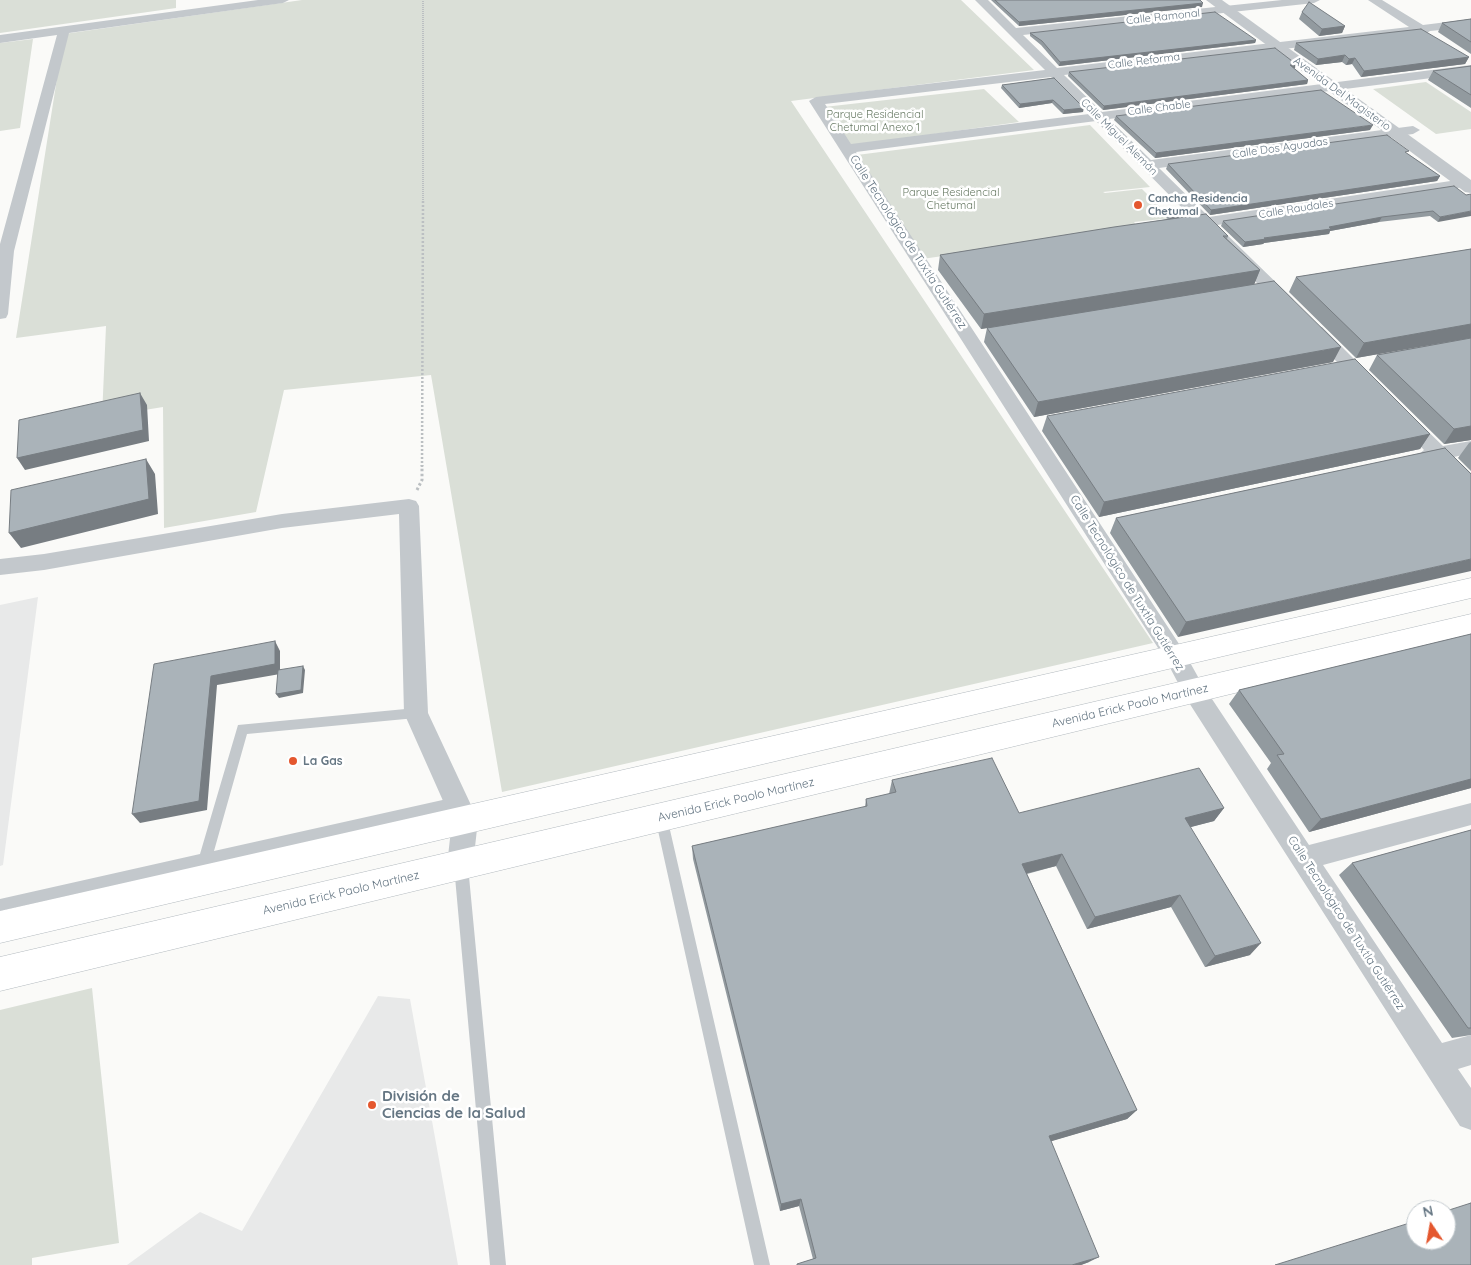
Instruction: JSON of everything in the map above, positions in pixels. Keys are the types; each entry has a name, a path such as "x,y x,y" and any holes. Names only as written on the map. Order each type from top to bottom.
{"main road":[{"path":"0,926 88,906 202,870 460,811 1175,656 1471,588"},
{"name":"Avenida Erick Paolo Martínez","path":"0,974 1471,625"}],"street":[{"path":"0,39 282,0"},
{"name":"Calle Miguel Alemán","path":"980,0 1379,393"},
{"name":"Avenida Del Magisterio","path":"1213,0 1234,6 1341,86 1413,130 1469,181"},
{"name":"Calle Ramonal","path":"1013,32 1234,6 1314,0"},
{"path":"1374,0 1437,40"},
{"name":"Calle Reforma","path":"816,100 1471,23"},
{"path":"0,314 3,251 64,30"},
{"name":"Calle Chable","path":"847,148 1471,69"},
{"name":"Avenida Del Magisterio","path":"1341,86 1395,132 1469,181"},
{"name":"Calle Tecnológico de Tuxtla Gutiérrez","path":"816,100 847,148 930,260 1102,525 1194,691 1471,1115"},
{"name":"Calle Dos Aguadas","path":"1147,165 1413,130"},
{"name":"Calle Raudales","path":"1186,225 1469,181"},
{"path":"1254,293 1292,286"},
{"path":"1333,370 1370,363"},
{"path":"1392,407 1471,485"},
{"path":"1410,459 1471,447"},
{"path":"0,567 44,562 282,522 409,506 416,713 460,811 460,865"},
{"path":"1304,858 1471,814"},
{"path":"1436,1060 1471,1050"}],"lane":[{"path":"0,905 111,880 202,870 242,729 416,713"},
{"path":"661,817 762,1265"},
{"path":"460,865 498,1265"},
{"path":"88,906 111,880"}],"path":[{"path":"409,506 422,480 423,0"}],"shaded area":[{"path":"38,597 3,865 0,866 0,605"},
{"name":"División de Ciencias de la Salud","path":"378,996 410,999 458,1265 127,1265 200,1212 242,1231"}],"green space":[{"path":"0,0 176,0 176,8 0,33"},
{"path":"302,0 961,0 1034,70 791,101 1153,643 502,792 431,375 284,390 256,512 164,528 163,407 102,417 106,326 16,338 64,34"},
{"path":"33,39 20,128 0,131 0,43"},
{"path":"1426,82 1471,112 1471,129 1436,134 1373,89"},
{"name":"Parque Residencial Chetumal Anexo 1","path":"984,89 1019,122 850,146 824,107"},
{"name":"Parque Residencial Chetumal","path":"1090,125 1150,187 1103,192 1142,189 1171,218 1134,222 1139,228 922,259 857,155"},
{"path":"92,988 119,1243 32,1258 32,1265 0,1265 0,1010"}],"building":[{"path":"995,0 1200,0 1203,3 1019,22"},
{"path":"1309,2 1345,26 1322,29 1302,12"},
{"path":"1215,12 1256,40 1060,62 1042,41 1030,33"},
{"path":"1471,19 1471,42 1442,23"},
{"path":"1421,29 1469,57 1364,71 1355,58 1349,59 1345,55 1318,59 1296,43"},
{"path":"1275,48 1296,64 1290,65 1308,80 1104,106 1069,72"},
{"path":"1471,66 1471,95 1433,71"},
{"path":"1054,78 1084,108 1064,110 1053,100 1020,104 1002,85"},
{"path":"1321,90 1373,125 1156,153 1116,116"},
{"path":"1387,135 1409,151 1405,152 1440,176 1211,210 1168,164"},
{"path":"1454,186 1466,195 1471,194 1471,211 1440,217 1433,211 1382,217 1329,227 1331,229 1245,242 1223,221"},
{"path":"1189,212 1190,214 1170,217 1168,214"},
{"path":"1206,214 1228,236 1223,236 1260,270 984,314 940,255 1114,227"},
{"path":"1471,249 1471,324 1364,343 1296,277"},
{"path":"1274,281 1341,347 1038,402 987,328"},
{"path":"1471,338 1471,426 1454,429 1377,355"},
{"path":"1355,359 1430,434 1104,502 1047,416"},
{"path":"140,393 143,430 17,458 19,420"},
{"path":"1445,448 1471,474 1471,559 1186,622 1116,518"},
{"path":"146,459 149,499 9,533 11,490"},
{"path":"1471,634 1471,779 1321,819 1277,755 1284,754 1239,690"},
{"path":"275,641 275,664 211,676 199,801 132,814 154,664"},
{"path":"303,666 301,690 276,694 278,670"},
{"path":"992,758 1019,813 1199,768 1224,808 1185,818 1261,943 1215,956 1180,895 1095,917 1062,854 1022,864 1137,1110 1049,1136 1099,1257 1072,1265 797,1265 816,1258 801,1199 781,1204 692,846 867,806 866,799 896,792 892,780"},
{"path":"1471,830 1471,1028 1468,1028 1352,863"},
{"path":"1471,1203 1471,1265 1275,1265 1406,1224 1406,1250 1456,1250 1456,1208"}],"place":[{"name":"Cancha Residencia Chetumal","path":"1138,205"},
{"name":"La Gas","path":"293,761"},
{"name":"División de Ciencias de la Salud","path":"372,1105"}]}
